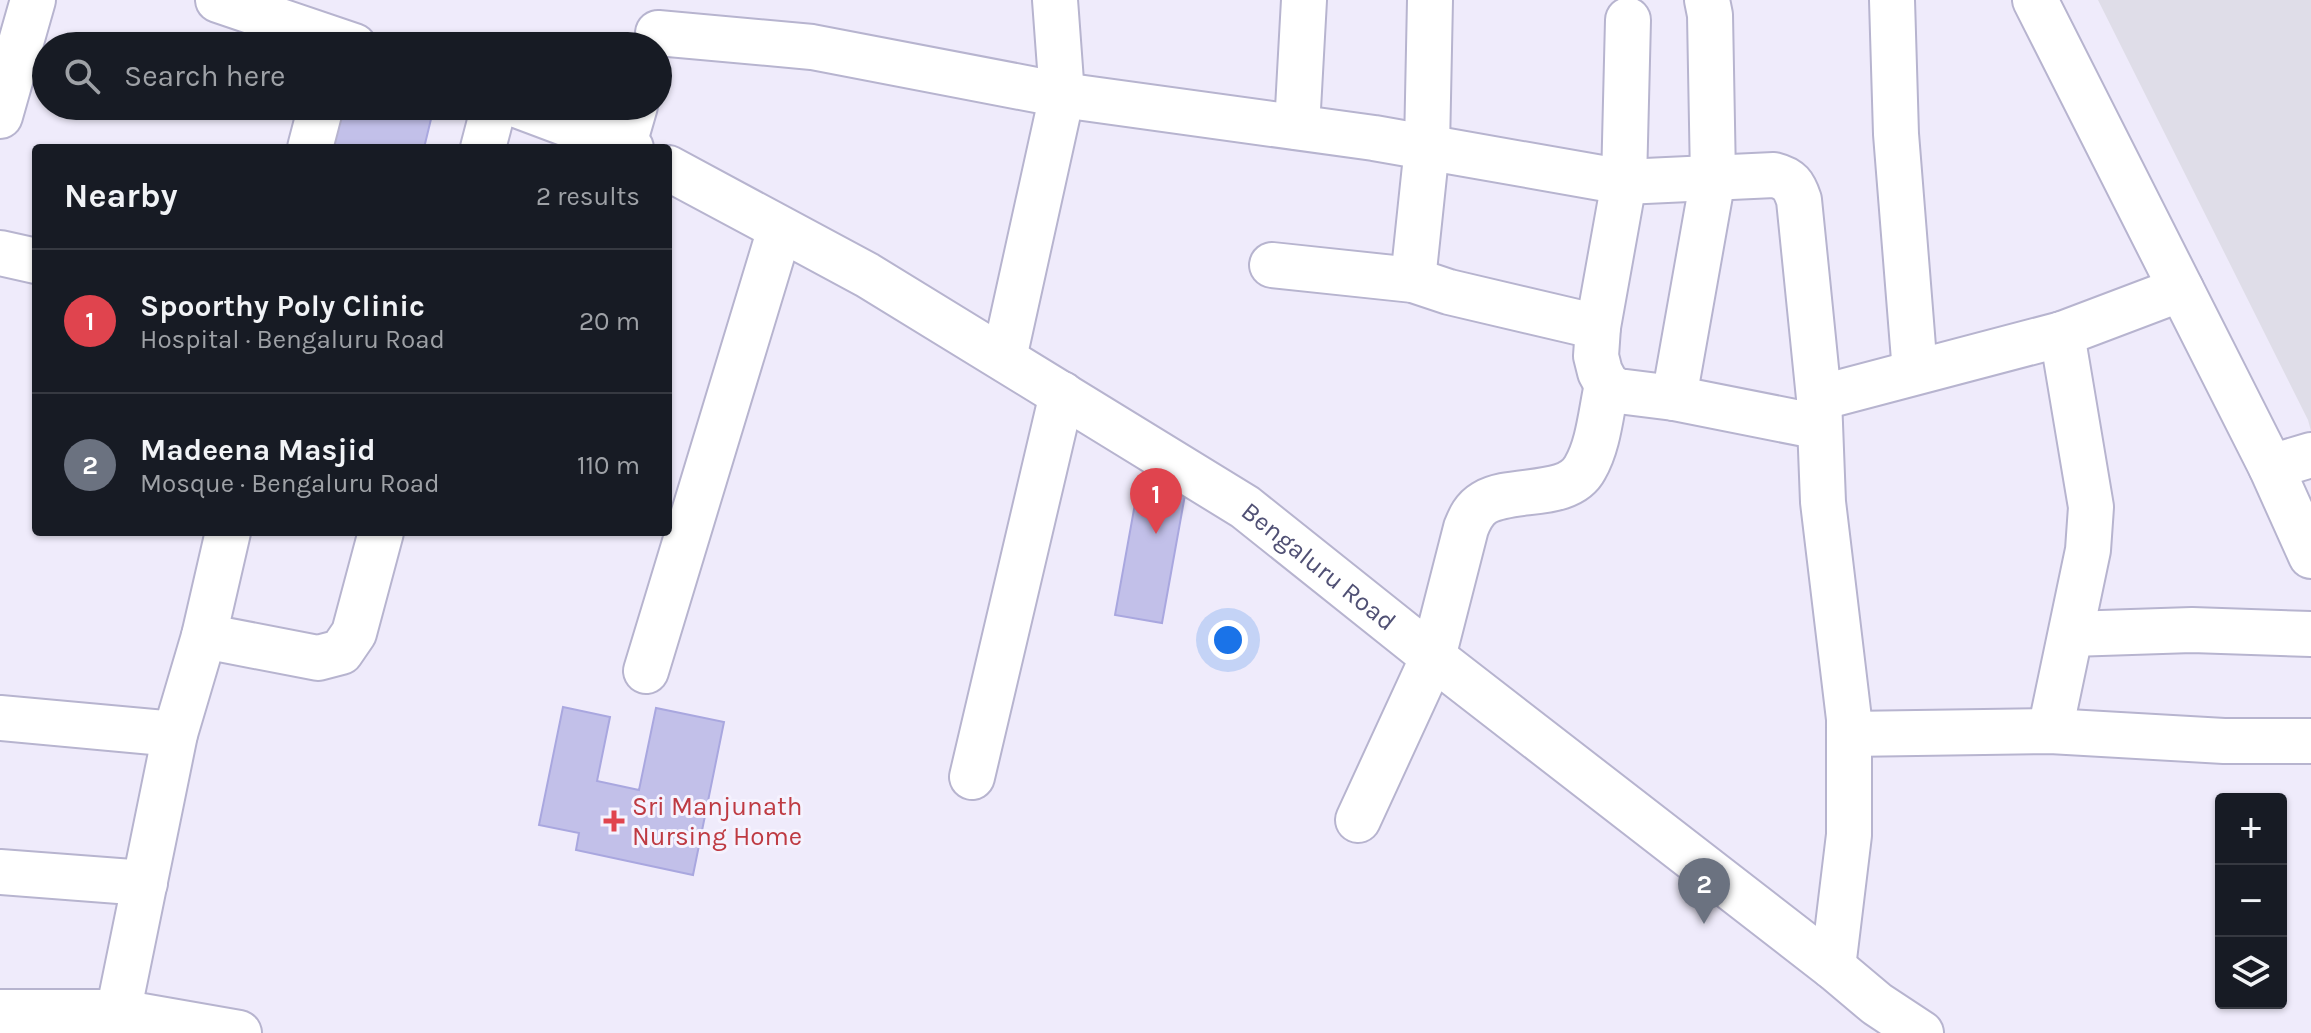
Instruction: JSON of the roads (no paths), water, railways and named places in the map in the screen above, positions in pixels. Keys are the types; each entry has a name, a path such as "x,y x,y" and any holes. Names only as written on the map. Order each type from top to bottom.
{"street":[{"path":"0,116 33,0"},
{"path":"218,0 308,32"},
{"path":"1004,358 1062,95 1055,0"},
{"path":"1297,127 1304,0"},
{"path":"1413,280 1427,147 1430,0"},
{"path":"1674,398 1713,178 1710,15 1707,0"},
{"path":"1892,0 1896,134 1915,372"},
{"path":"2035,0 2181,289 2291,461 2311,556"},
{"path":"1628,20 1624,182 1598,327 1596,356 1607,385 1618,391 1819,412 1915,372 2062,334 2181,289"},
{"path":"660,26 812,47 1062,95 1427,147 1624,182 1774,175 1786,178 1795,186 1799,200 1819,412 1823,502 1849,719 1849,835 1833,967"},
{"path":"311,144 317,120"},
{"path":"484,144 490,120"},
{"path":"577,120 630,133"},
{"name":"Bengaluru Road","path":"672,170 867,275 1245,507 1833,967 1870,1018 1921,1033"},
{"path":"646,671 780,229"},
{"path":"0,253 32,260"},
{"path":"1272,265 1413,280 1449,292 1598,327"},
{"path":"2050,731 2088,550 2091,507 2062,334"},
{"path":"1358,820 1433,657 1466,528 1473,513 1483,504 1501,496 1565,486 1576,480 1585,470 1591,454 1607,385"},
{"path":"972,777 1062,394"},
{"path":"117,1022 175,734 204,636 227,536"},
{"path":"204,636 318,658 341,652 354,633 380,536"},
{"path":"2071,634 2192,630 2311,634"},
{"path":"0,718 175,734"},
{"path":"1849,734 2050,731 2224,741 2311,741"},
{"path":"0,872 145,883"},
{"path":"0,1012 239,1033"}],"place":[{"name":"Spoorthy Poly Clinic","path":"1156,534"},
{"name":"Sri Manjunath Nursing Home","path":"614,821"},
{"name":"Madeena Masjid","path":"1704,924"}]}
